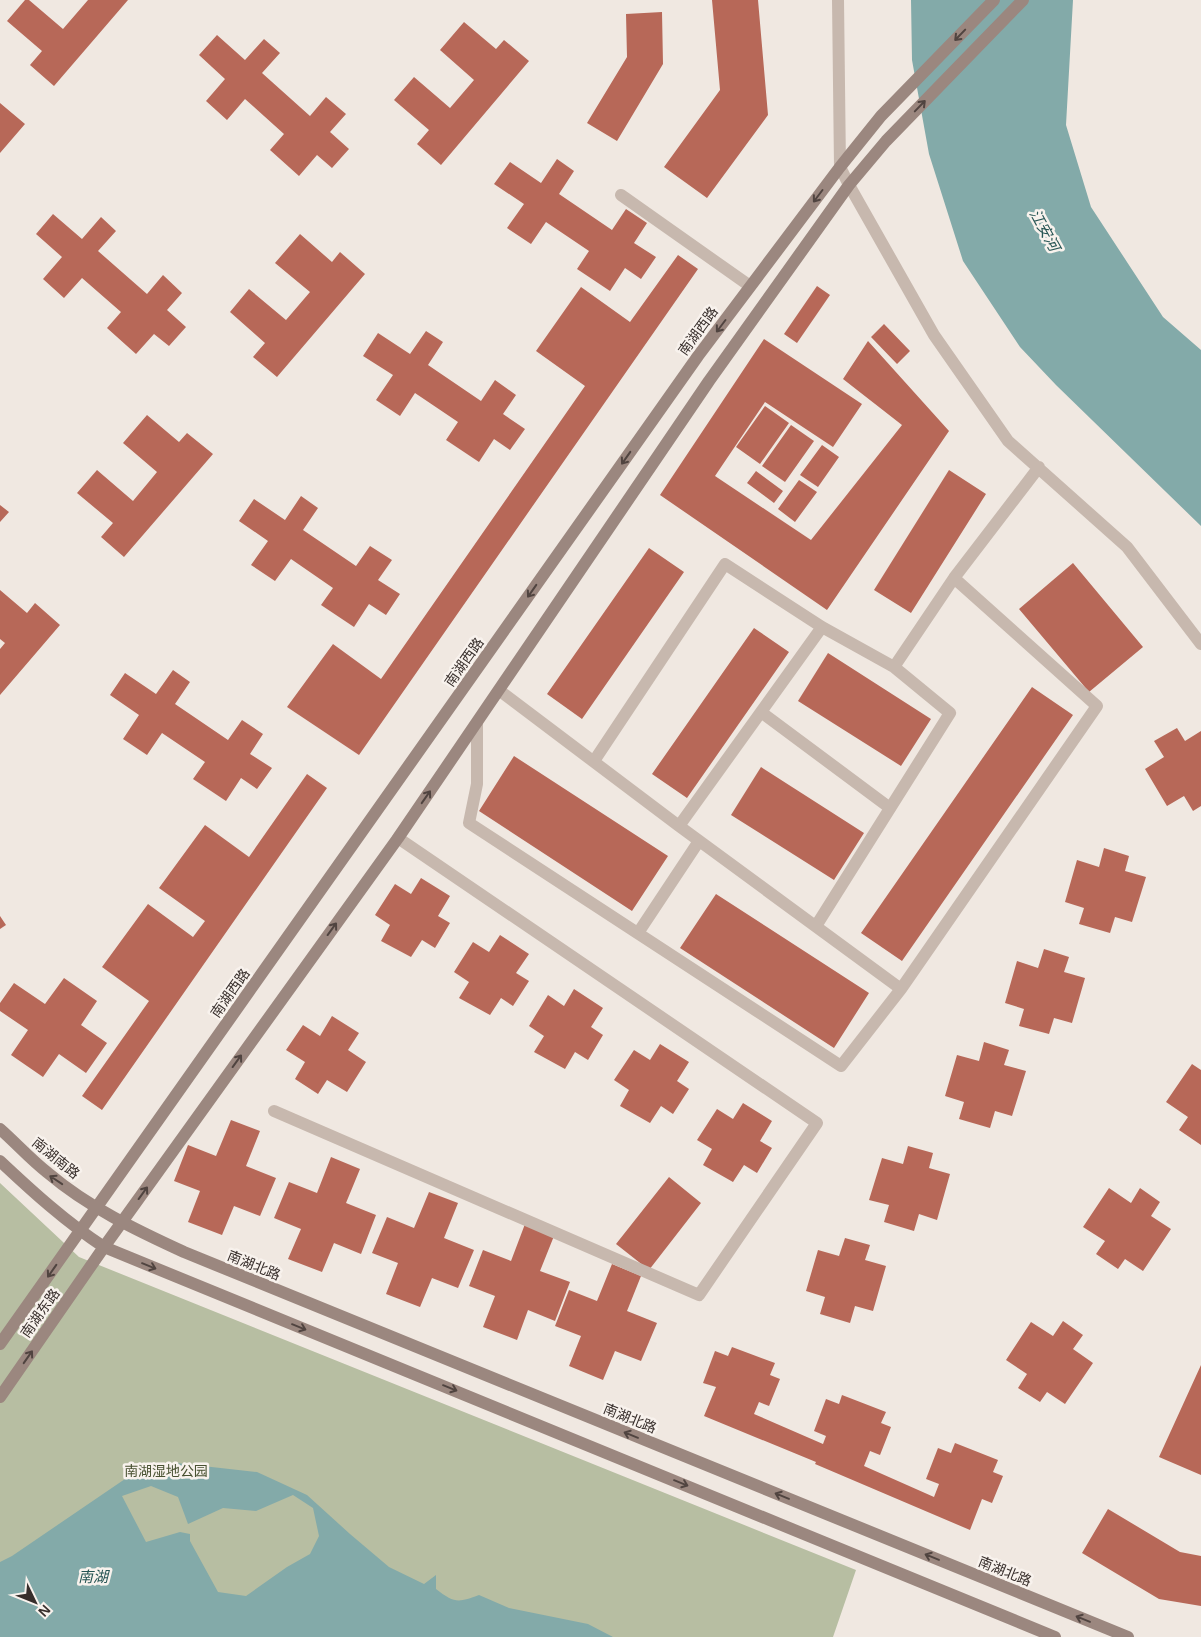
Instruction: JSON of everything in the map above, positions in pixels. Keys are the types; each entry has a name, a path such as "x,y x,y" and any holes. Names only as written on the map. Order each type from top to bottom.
{"main road":[{"name":"南湖西路","path":"80,1231 698,356 880,116 994,0"},
{"path":"104,1247 398,838 500,691 709,381 849,185 886,141 1023,0"},
{"name":"南湖南路","path":"0,1129 48,1174 122,1223"},
{"path":"0,1161 33,1192 80,1231 104,1247 1055,1637"},
{"name":"南湖北路","path":"122,1223 184,1252 1128,1637"},
{"name":"南湖东路","path":"0,1344 80,1231"},
{"name":"南湖东路","path":"0,1397 104,1247"}],"street":[{"path":"838,0 840,167 849,185 934,335 1008,441 1127,546 1201,644"},
{"path":"620,195 750,286"},
{"path":"894,667 954,578 1039,467"},
{"path":"594,761 725,564 822,627 894,667 950,713 816,926"},
{"path":"477,724 477,784 469,823 841,1066 901,989 1097,706 954,578"},
{"path":"679,826 822,627"},
{"path":"500,691 679,826 901,989"},
{"path":"761,712 890,808"},
{"path":"274,1111 698,1295 817,1122 398,838"},
{"path":"638,933 699,840"}],"green space":[{"name":"南湖湿地公园","path":"0,1183 79,1257 856,1570 833,1637 0,1637"}],"water":[{"name":"江安河","path":"911,0 1073,0 1066,125 1091,207 1163,317 1201,350 1201,526 1056,385 1020,347 963,261 929,154 912,60"},
{"name":"南湖","path":"176,1463 257,1472 307,1495 389,1567 424,1584 436,1575 436,1589 447,1597 461,1600 479,1595 509,1608 588,1624 613,1637 0,1637 0,1562 12,1556 125,1479","holes":["151,1486 178,1497 188,1524 223,1508 256,1511 293,1495 313,1508 319,1536 310,1554 287,1567 246,1596 218,1592 190,1541 190,1534 180,1532 146,1542 122,1496"]}],"building":[{"path":"25,0 29,0 63,29 88,0 128,0 54,86 30,65 42,51 7,21"},
{"path":"712,0 758,0 768,115 707,198 664,167 720,90"},
{"path":"662,12 663,64 617,141 587,123 627,57 626,14"},
{"path":"464,22 496,49 504,40 529,61 441,165 417,144 429,130 394,100 414,77 450,108 474,80 440,50"},
{"path":"217,35 245,60 264,39 280,53 262,73 310,116 326,97 346,114 330,132 349,149 332,168 317,155 299,176 270,150 284,134 245,99 227,120 206,101 225,79 199,55"},
{"path":"0,103 25,124 0,153"},
{"path":"557,159 574,171 559,194 612,230 626,209 647,223 634,243 656,257 641,279 625,268 610,291 577,269 589,251 546,222 531,244 507,228 524,204 494,184 510,162 541,183"},
{"path":"53,214 82,239 101,217 116,231 98,251 147,294 163,275 182,293 167,310 186,327 169,346 154,334 136,354 107,328 121,312 82,278 64,298 43,279 62,257 36,234"},
{"path":"300,234 332,262 340,252 365,274 277,377 253,357 265,343 230,312 249,289 286,320 310,292 275,263"},
{"path":"678,255 698,269 359,755 287,707 333,644 381,679 585,386 536,351 581,287 630,322"},
{"path":"817,286 830,295 797,343 784,334"},
{"path":"884,324 910,351 897,364 871,337"},
{"path":"426,331 443,342 428,365 481,401 495,380 516,395 503,414 525,429 510,450 494,439 479,462 446,440 458,422 415,393 400,416 376,400 393,375 363,356 378,333 410,354"},
{"path":"764,339 862,404 833,447 765,402 715,476 811,540 902,425 843,379 868,341 949,431 827,610 660,495"},
{"path":"765,406 789,423 760,464 736,447"},
{"path":"147,415 179,442 187,433 213,454 124,557 101,537 113,523 77,493 97,470 133,501 157,472 123,443"},
{"path":"791,425 814,441 785,482 762,466"},
{"path":"822,445 839,457 818,487 800,475"},
{"path":"949,470 986,494 911,613 874,590"},
{"path":"756,471 783,491 774,503 747,483"},
{"path":"799,480 817,492 795,522 778,509"},
{"path":"301,496 318,508 303,530 356,566 370,546 392,560 378,580 400,594 386,615 369,604 354,627 321,605 333,588 291,559 275,581 251,565 268,541 239,521 254,499 285,520"},
{"path":"0,505 9,512 0,522"},
{"path":"649,548 684,572 582,719 547,694"},
{"path":"1073,563 1143,647 1089,692 1019,609"},
{"path":"0,590 27,613 35,603 60,625 0,695 0,649 5,643 0,639"},
{"path":"754,628 789,652 687,798 652,774"},
{"path":"828,653 931,719 901,766 798,701"},
{"path":"173,670 190,682 175,704 228,740 242,720 263,734 250,754 272,768 257,789 241,778 226,801 193,779 205,762 162,733 147,755 123,739 139,715 110,695 125,673 156,694"},
{"path":"1032,687 1073,715 902,961 861,933"},
{"path":"1177,728 1185,741 1201,731 1201,806 1193,811 1184,796 1167,806 1145,769 1164,757 1154,741"},
{"path":"514,756 668,856 632,911 479,811"},
{"path":"761,767 864,833 834,880 731,815"},
{"path":"307,774 327,788 102,1110 82,1096 149,1001 102,967 148,904 193,937 205,921 159,888 205,825 249,857"},
{"path":"1104,848 1129,856 1125,871 1146,877 1132,922 1115,917 1110,933 1079,924 1084,908 1065,902 1077,860 1099,867"},
{"path":"421,878 450,896 438,916 450,923 435,948 422,940 411,957 381,941 390,925 375,915 395,884 411,894"},
{"path":"716,894 869,993 834,1048 680,948"},
{"path":"0,916 6,925 0,929"},
{"path":"500,935 529,954 516,973 529,981 513,1006 501,998 490,1015 459,998 469,982 454,972 473,942 489,952"},
{"path":"1044,949 1069,957 1064,972 1085,978 1072,1023 1054,1018 1049,1034 1019,1026 1024,1009 1005,1003 1017,961 1038,968"},
{"path":"64,978 97,1001 81,1025 107,1043 86,1073 59,1054 43,1077 11,1055 28,1030 0,1011 0,1003 14,983 45,1004"},
{"path":"574,989 603,1008 591,1027 603,1035 588,1060 575,1052 565,1069 534,1052 544,1036 529,1026 548,995 564,1006"},
{"path":"332,1016 359,1033 348,1050 366,1062 347,1092 327,1080 318,1094 295,1079 305,1062 286,1050 303,1025 320,1036"},
{"path":"984,1042 1009,1050 1004,1065 1026,1071 1012,1116 995,1111 990,1128 959,1119 964,1102 945,1096 957,1055 979,1061"},
{"path":"660,1044 689,1062 677,1081 689,1089 673,1114 661,1106 650,1123 620,1106 629,1090 614,1080 634,1050 650,1060"},
{"path":"1192,1064 1201,1070 1201,1145 1179,1130 1188,1117 1166,1102"},
{"path":"743,1103 772,1121 760,1141 772,1148 757,1173 744,1165 733,1182 703,1165 712,1149 697,1140 717,1109 733,1119"},
{"path":"231,1120 260,1131 246,1166 276,1178 260,1216 234,1206 222,1235 188,1222 200,1191 174,1181 188,1145 216,1156"},
{"path":"908,1146 933,1153 929,1168 950,1174 937,1220 919,1214 914,1231 884,1222 889,1205 869,1200 882,1158 903,1164"},
{"path":"331,1157 360,1169 346,1203 376,1215 361,1254 334,1243 322,1272 288,1259 301,1229 274,1218 289,1182 317,1193"},
{"path":"669,1177 701,1203 649,1270 616,1244"},
{"path":"1109,1188 1131,1203 1140,1188 1160,1202 1151,1216 1171,1229 1143,1271 1125,1259 1118,1269 1096,1254 1105,1241 1083,1227"},
{"path":"429,1192 458,1203 444,1238 474,1250 458,1288 432,1278 420,1307 386,1294 398,1263 372,1253 387,1217 414,1228"},
{"path":"525,1224 554,1236 540,1271 570,1282 555,1321 528,1310 517,1340 483,1327 495,1296 469,1286 483,1250 511,1261"},
{"path":"845,1238 870,1245 865,1260 886,1266 873,1311 855,1306 850,1323 820,1314 825,1297 806,1291 818,1250 839,1256"},
{"path":"612,1264 641,1276 627,1311 657,1323 641,1361 615,1351 603,1380 569,1366 581,1336 555,1326 569,1290 597,1301"},
{"path":"1063,1321 1083,1335 1073,1349 1093,1363 1065,1404 1047,1392 1040,1402 1018,1388 1027,1374 1006,1360 1031,1322 1053,1336"},
{"path":"732,1347 775,1363 770,1375 780,1379 769,1406 759,1402 754,1414 823,1444 826,1436 814,1431 826,1399 839,1404 842,1395 886,1412 881,1423 891,1427 880,1455 870,1451 864,1466 934,1497 939,1484 926,1479 938,1448 951,1453 955,1443 998,1460 993,1472 1003,1476 992,1503 982,1499 970,1530 815,1464 816,1462 704,1416 716,1387 703,1383 715,1351 728,1356"},
{"path":"1201,1365 1201,1475 1159,1457"},
{"path":"1108,1509 1180,1552 1201,1556 1201,1606 1159,1599 1082,1553"}]}
